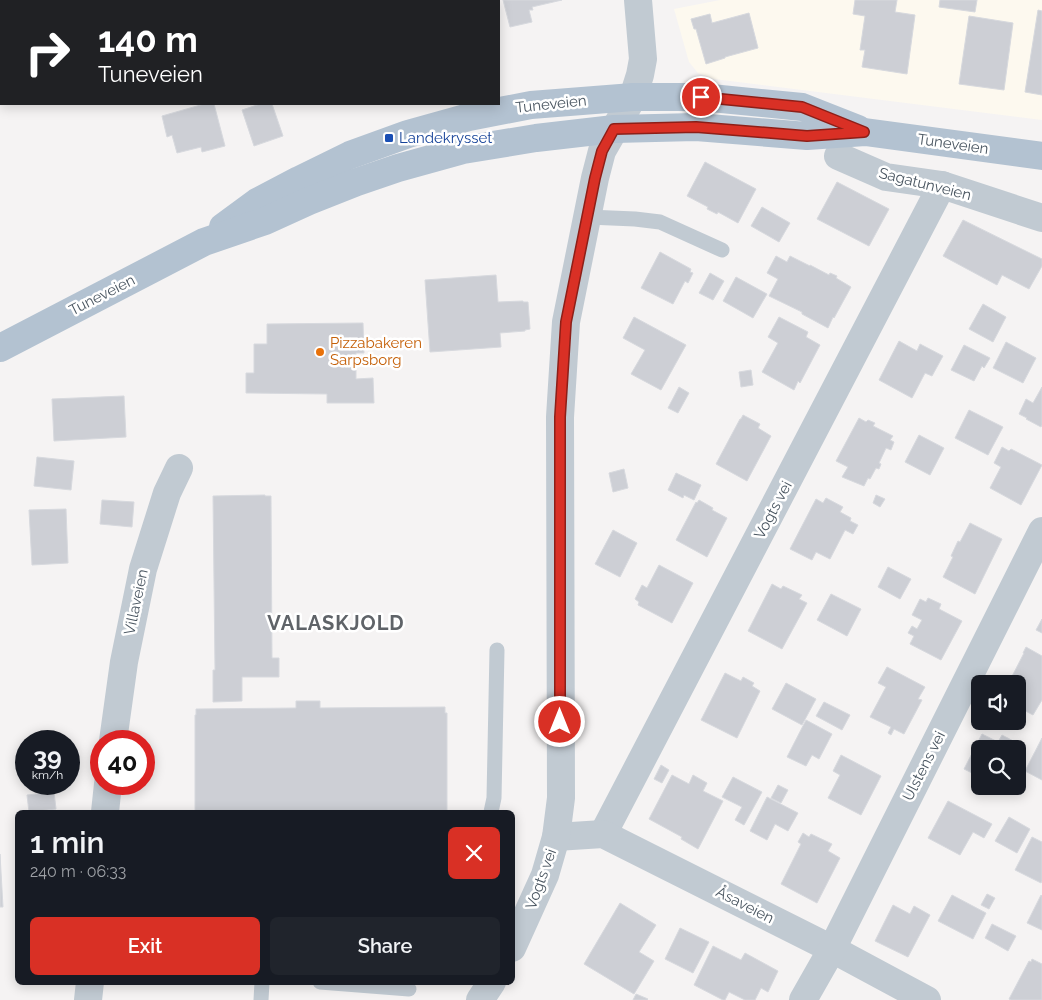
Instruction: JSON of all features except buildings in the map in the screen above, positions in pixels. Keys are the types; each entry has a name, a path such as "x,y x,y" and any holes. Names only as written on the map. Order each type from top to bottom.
{"main road":[{"name":"Tuneveien","path":"204,242 265,197 350,155 408,134 469,117 531,104 633,97 701,97 802,107 864,132"},
{"name":"Tuneveien","path":"0,348 204,242 265,221 357,182 398,168 463,150 536,138 614,129 696,127 807,136 864,132 1042,156"}],"street":[{"name":"Vogts vei","path":"515,941 545,875 556,837 560,798 560,417 566,322 602,151 633,97 640,75 642,59 638,0"},
{"name":"Sagatunveien","path":"838,156 886,177 942,185 1042,218"},
{"name":"Vogts vei","path":"603,834 942,185"},
{"name":"Villaveien","path":"115,730 124,662 143,569 167,493 179,468"},
{"name":"Ulstens vei","path":"803,1000 832,948 1042,531"},
{"path":"105,810 107,795"},
{"path":"556,837 603,834"},
{"name":"Åsaveien","path":"603,834 832,948 927,1000"},
{"path":"88,1000 90,985"},
{"path":"480,1000 490,985"}],"lane":[{"path":"588,217 660,222 722,250"},
{"path":"491,810 494,798 497,650"},
{"path":"262,985 262,1000"},
{"path":"358,985 408,989"}],"shaded area":[{"path":"720,0 1042,0 1042,120 714,79 698,73 689,62 674,9"}],"place":[{"name":"Landekrysset","path":"389,138"},
{"name":"Pizzabakeren Sarpsborg","path":"320,352"}],"district":[{"name":"VALASKJOLD","path":"336,623"}],"route":[{"path":"560,722 560,417 566,322 602,151 614,129 696,127 807,136 864,132 802,107 701,97"}]}
